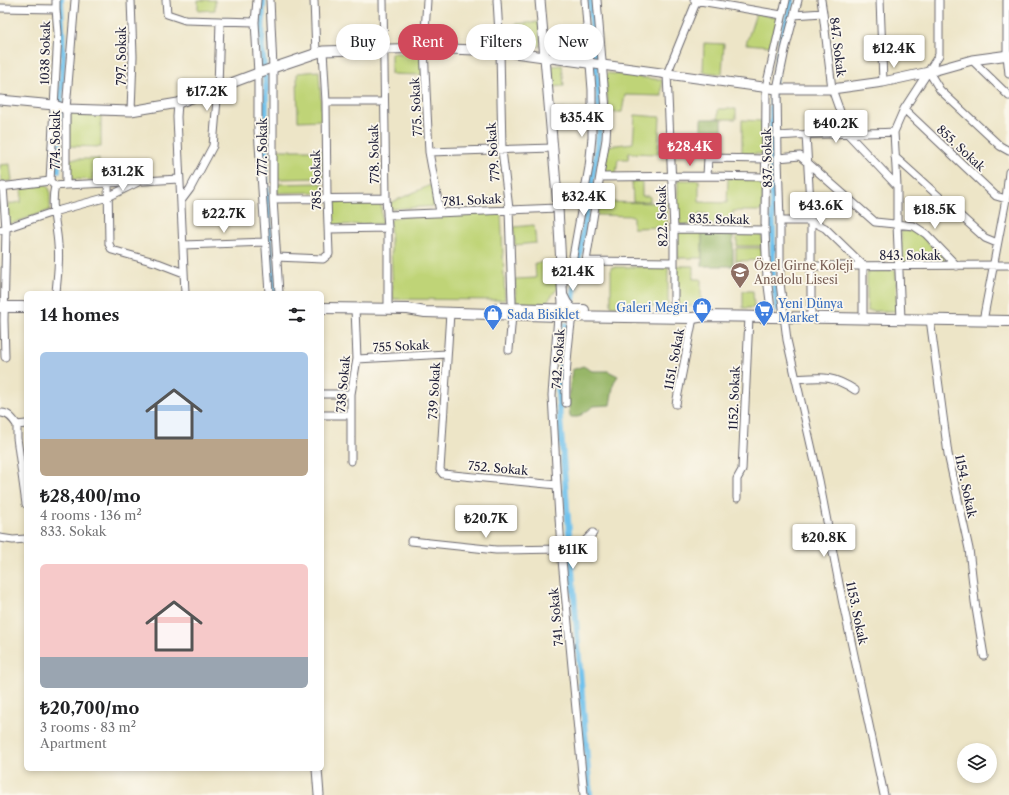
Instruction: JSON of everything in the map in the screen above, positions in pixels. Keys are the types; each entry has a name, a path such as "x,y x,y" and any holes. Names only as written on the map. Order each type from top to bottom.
{"main road":[{"path":"563,297 566,303 564,313"},
{"path":"2,307 24,307"},
{"path":"408,309 424,307 564,313 1009,321"},
{"path":"324,308 388,308 425,312 512,315 564,313"},
{"path":"674,315 693,318 705,316"}],"street":[{"path":"56,0 56,9"},
{"name":"774. Sokak","path":"56,291 58,246 53,212 52,183 66,185 66,109 75,0"},
{"name":"797. Sokak","path":"131,0 133,56 131,111"},
{"path":"166,0 167,14 185,20 255,22"},
{"name":"777. Sokak","path":"270,0 273,68 273,198 279,291"},
{"name":"785. Sokak","path":"276,257 323,259 329,254 326,102 314,0"},
{"name":"778. Sokak","path":"383,0 383,24"},
{"name":"775. Sokak","path":"426,24 427,0"},
{"name":"779. Sokak","path":"497,0 498,24"},
{"path":"540,0 544,46"},
{"path":"563,297 561,276 572,262 589,167 592,137 592,90 585,0"},
{"path":"598,0 607,122 601,177 586,261 674,262"},
{"path":"696,0 782,15"},
{"name":"822. Sokak","path":"674,315 674,229 667,74 696,0"},
{"name":"837. Sokak","path":"772,317 767,278 764,230 766,87 786,0"},
{"name":"837. Sokak","path":"784,317 780,283 778,89 798,0"},
{"path":"821,0 823,13"},
{"path":"880,0 883,82"},
{"path":"900,319 900,266 894,132 904,109 939,55 939,0"},
{"path":"1007,0 1009,74"},
{"path":"256,1 255,22 258,73 258,130 269,291"},
{"name":"1038 Sokak","path":"0,8 56,9 58,32 52,183"},
{"name":"847. Sokak","path":"794,14 823,13 832,89 848,134 897,186"},
{"path":"181,201 190,189 213,146 218,88 220,21"},
{"path":"0,100 54,105 66,109 131,111 178,102 319,52 336,51"},
{"path":"567,60 778,89 832,89 883,82 929,72 972,60 1008,55"},
{"name":"778. Sokak","path":"384,60 386,198 388,228 388,308"},
{"name":"775. Sokak","path":"425,60 429,152 440,212"},
{"name":"779. Sokak","path":"500,60 502,150 509,209 512,302"},
{"path":"545,60 558,208 564,313"},
{"path":"972,60 1009,96"},
{"path":"929,72 940,90 1000,146 1009,152"},
{"path":"178,102 179,179 184,245 185,291"},
{"path":"326,102 384,102"},
{"name":"855. Sokak","path":"904,109 996,196 1006,199"},
{"path":"778,136 894,132"},
{"path":"806,134 811,221 811,318"},
{"path":"429,152 553,148"},
{"path":"778,158 800,156 808,161 874,222 914,226 926,234 957,266"},
{"path":"895,157 985,238 997,243"},
{"path":"707,176 708,158 765,159"},
{"path":"983,320 1006,199 1009,172"},
{"path":"601,177 765,177"},
{"path":"66,185 179,179"},
{"path":"3,229 53,212 108,197 140,181"},
{"path":"5,357 2,307 2,186 52,183"},
{"path":"108,183 109,244 112,250 158,263 184,273"},
{"path":"273,198 386,198"},
{"name":"781. Sokak","path":"387,215 558,208"},
{"path":"780,221 811,221 825,228 863,266 863,318"},
{"path":"329,229 388,228"},
{"name":"835. Sokak","path":"674,229 764,230"},
{"path":"184,245 265,242"},
{"name":"843. Sokak","path":"812,266 1009,265"},
{"name":"738 Sokak","path":"351,461 352,394 357,359 355,308"},
{"name":"739 Sokak","path":"440,470 450,313"},
{"name":"741. Sokak","path":"564,313 556,345 552,395 561,549 584,795"},
{"name":"742. Sokak","path":"564,313 566,403"},
{"path":"509,350 512,315"},
{"name":"1152. Sokak","path":"737,498 737,479 742,470 749,317"},
{"name":"1153. Sokak","path":"784,317 787,340 819,480 842,599 884,795"},
{"name":"1151. Sokak","path":"676,404 693,318"},
{"name":"1154. Sokak","path":"930,319 948,454 969,549 975,602 984,656"},
{"name":"755 Sokak","path":"357,359 447,354"},
{"path":"796,379 830,378 842,382 855,390"},
{"path":"324,394 352,394"},
{"path":"0,413 10,416 17,425 24,488"},
{"path":"324,414 351,415"},
{"path":"17,425 24,424"},
{"name":"752. Sokak","path":"440,470 443,474 557,485"},
{"path":"411,541 496,550 561,549 578,547 593,533"},
{"path":"0,538 13,540 24,539"},
{"path":"317,771 319,795"}],"green space":[{"path":"198,0 215,0 215,10 198,11"},
{"path":"756,13 778,18 770,46 746,44"},
{"path":"539,22 541,46 536,46 536,24 515,24"},
{"path":"704,43 724,44 722,74 703,72"},
{"path":"391,53 398,53 398,60 422,60 422,75 391,74"},
{"path":"562,65 564,86 553,87 551,66"},
{"path":"319,71 322,120 298,121 297,73"},
{"path":"608,73 662,80 662,96 625,95 622,112 609,113 605,76"},
{"path":"565,109 567,129 557,130 555,110"},
{"path":"718,109 736,109 736,119 718,119"},
{"path":"71,112 101,115 101,147 68,146"},
{"path":"635,115 660,117 658,154 629,153 628,159 618,159 616,174 604,173 608,146 633,143"},
{"path":"701,119 722,119 722,141 701,141"},
{"path":"742,120 762,121 762,154 742,154"},
{"path":"277,150 323,150 323,178 277,179"},
{"path":"70,159 99,159 99,173 93,173 93,180 70,179"},
{"path":"10,164 12,181 1,182 0,165"},
{"path":"728,178 763,179 762,211 733,211 732,225 706,224 706,214 699,213 698,225 677,225 678,180 699,180 699,202 727,203"},
{"path":"632,181 642,181 642,196 650,196 650,201 633,202"},
{"path":"322,183 323,192 277,193 277,184"},
{"path":"46,184 50,190 50,210 8,225 8,204 21,202 22,188"},
{"path":"433,184 436,206 391,209 390,203"},
{"path":"381,201 382,224 332,225 331,202"},
{"path":"599,202 667,203 667,227 633,228 633,216 597,215"},
{"path":"501,212 505,300 393,299 390,221 395,217"},
{"path":"534,225 536,243 515,245 514,227"},
{"path":"678,231 702,231 702,258 678,258"},
{"path":"702,231 733,232 733,266 702,266"},
{"path":"901,231 917,231 946,261 946,265 902,263"},
{"path":"737,233 762,233 762,246 737,246"},
{"path":"736,248 761,248 762,260 736,261"},
{"path":"556,262 558,288 544,305 516,302 515,279 536,278 535,263"},
{"path":"676,266 693,266 693,279 701,279 701,306 676,306"},
{"path":"611,267 668,267 668,306 611,306"},
{"path":"867,270 896,270 897,311 867,311"},
{"path":"743,291 753,291 754,308 743,308"},
{"path":"583,366 592,371 608,371 618,376 614,382 610,405 594,406 578,417 570,417 568,399 572,370"}],"waterway":[{"path":"58,170 63,54 61,0"},
{"path":"263,0 262,48 266,86 265,172 274,291"},
{"path":"573,300 600,125 590,0"},
{"path":"777,309 773,276 772,94 781,41 792,0"},
{"path":"566,325 558,394 590,795"}],"place":[{"name":"Özel Girne Koleji Anadolu Lisesi","path":"740,289"},
{"name":"Galeri Meğri","path":"702,324"},
{"name":"Yeni Dünya Market","path":"764,327"},
{"name":"Sada Bisiklet","path":"493,331"}]}
